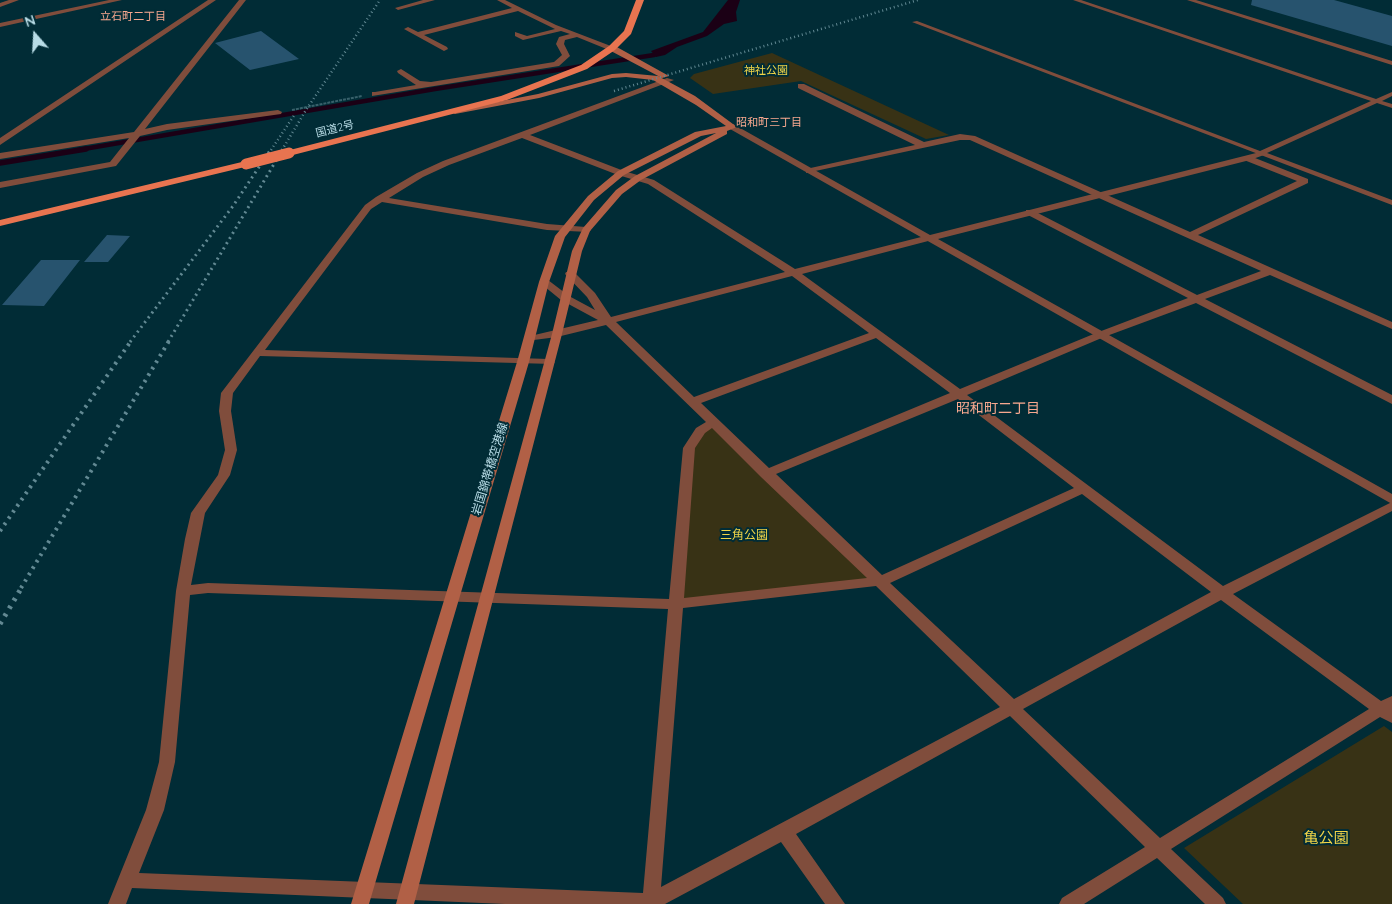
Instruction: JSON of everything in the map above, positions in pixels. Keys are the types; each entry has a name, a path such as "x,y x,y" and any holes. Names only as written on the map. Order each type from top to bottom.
{"highway":[{"name":"国道2号","path":"0,223 246,164 504,98 584,67 612,48 628,32 640,0"}],"main road":[{"path":"406,898 557,334 570,274 586,230 619,192 638,178 733,127 639,62 612,48"},
{"path":"449,113 539,96 612,76 646,76 666,82"},
{"name":"岩国錦帯橋空港線","path":"362,896 530,339 544,282 564,229 590,198 621,173 698,134 733,127"}],"street":[{"path":"0,5 16,0"},
{"path":"0,25 119,0"},
{"path":"0,142 213,0"},
{"path":"0,185 113,164 243,0"},
{"path":"398,8 432,0"},
{"path":"500,0 562,29 612,48"},
{"path":"418,34 518,9"},
{"path":"408,29 444,49"},
{"path":"518,34 526,38 562,29"},
{"path":"375,94 556,64 566,56 560,44 562,39 576,35"},
{"path":"401,71 418,83 455,81"},
{"path":"117,904 155,810 168,762 183,591 198,513 224,474 231,450 225,411 227,393 368,207 420,175 446,163 666,82"},
{"path":"801,86 923,146"},
{"path":"0,156 131,140 213,120 278,112"},
{"path":"733,127 1392,500"},
{"path":"522,135 621,173 651,182 701,212 794,273 959,394 1222,593 1388,709 1068,904"},
{"path":"809,171 960,138 972,138 1392,326"},
{"path":"530,339 557,334 1261,153"},
{"path":"1189,236 1305,181 1247,158"},
{"path":"379,200 564,229 586,230"},
{"path":"1029,212 1392,400"},
{"path":"766,474 1100,335 1271,271"},
{"path":"570,274 591,295 608,321 1216,904"},
{"path":"544,282 565,298 608,321"},
{"path":"692,402 876,334"},
{"path":"258,353 549,362"},
{"path":"651,903 689,448 700,431 712,422"},
{"path":"183,591 208,588 675,604 881,581 1084,488"},
{"path":"126,880 406,898 651,903 1222,593 1392,506"},
{"path":"784,832 836,904"}],"lane":[{"path":"1076,0 1392,106"},
{"path":"1190,0 1392,63"},
{"path":"915,22 1392,203"},
{"path":"1261,153 1392,94"}],"path":[{"path":"278,112 375,94"}],"green space":[{"name":"神社公園","path":"772,53 949,135 926,139 801,81 713,94 690,78 694,74"},
{"name":"三角公園","path":"716,425 881,581 675,604 689,448 700,431"},
{"name":"亀公園","path":"1384,726 1392,732 1392,904 1243,904 1184,848"}],"shaded area":[{"path":"728,0 740,0 736,12 737,21 724,24 707,36 677,47 665,55 656,57 651,51 703,32"}],"building":[{"path":"1252,0 1334,0 1392,16 1392,46 1251,5"},
{"path":"261,31 299,59 250,70 215,43"},
{"path":"107,235 130,236 108,262 84,262"},
{"path":"41,260 80,260 44,306 2,305"}],"waterway":[{"path":"78,150 435,89 654,55 662,51"},
{"path":"0,163 86,149"}],"railway":[{"path":"282,150 306,110 380,0"},
{"path":"614,91 918,0"},
{"path":"271,150 295,114"},
{"path":"130,342 233,206 271,149"},
{"path":"168,342 283,149"},
{"path":"0,531 131,341"},
{"path":"21,588 169,341"},
{"path":"0,624 22,587"}],"district":[{"name":"立石町二丁目","path":"133,17"},
{"name":"昭和町三丁目","path":"769,123"},
{"name":"昭和町二丁目","path":"998,409"}]}
